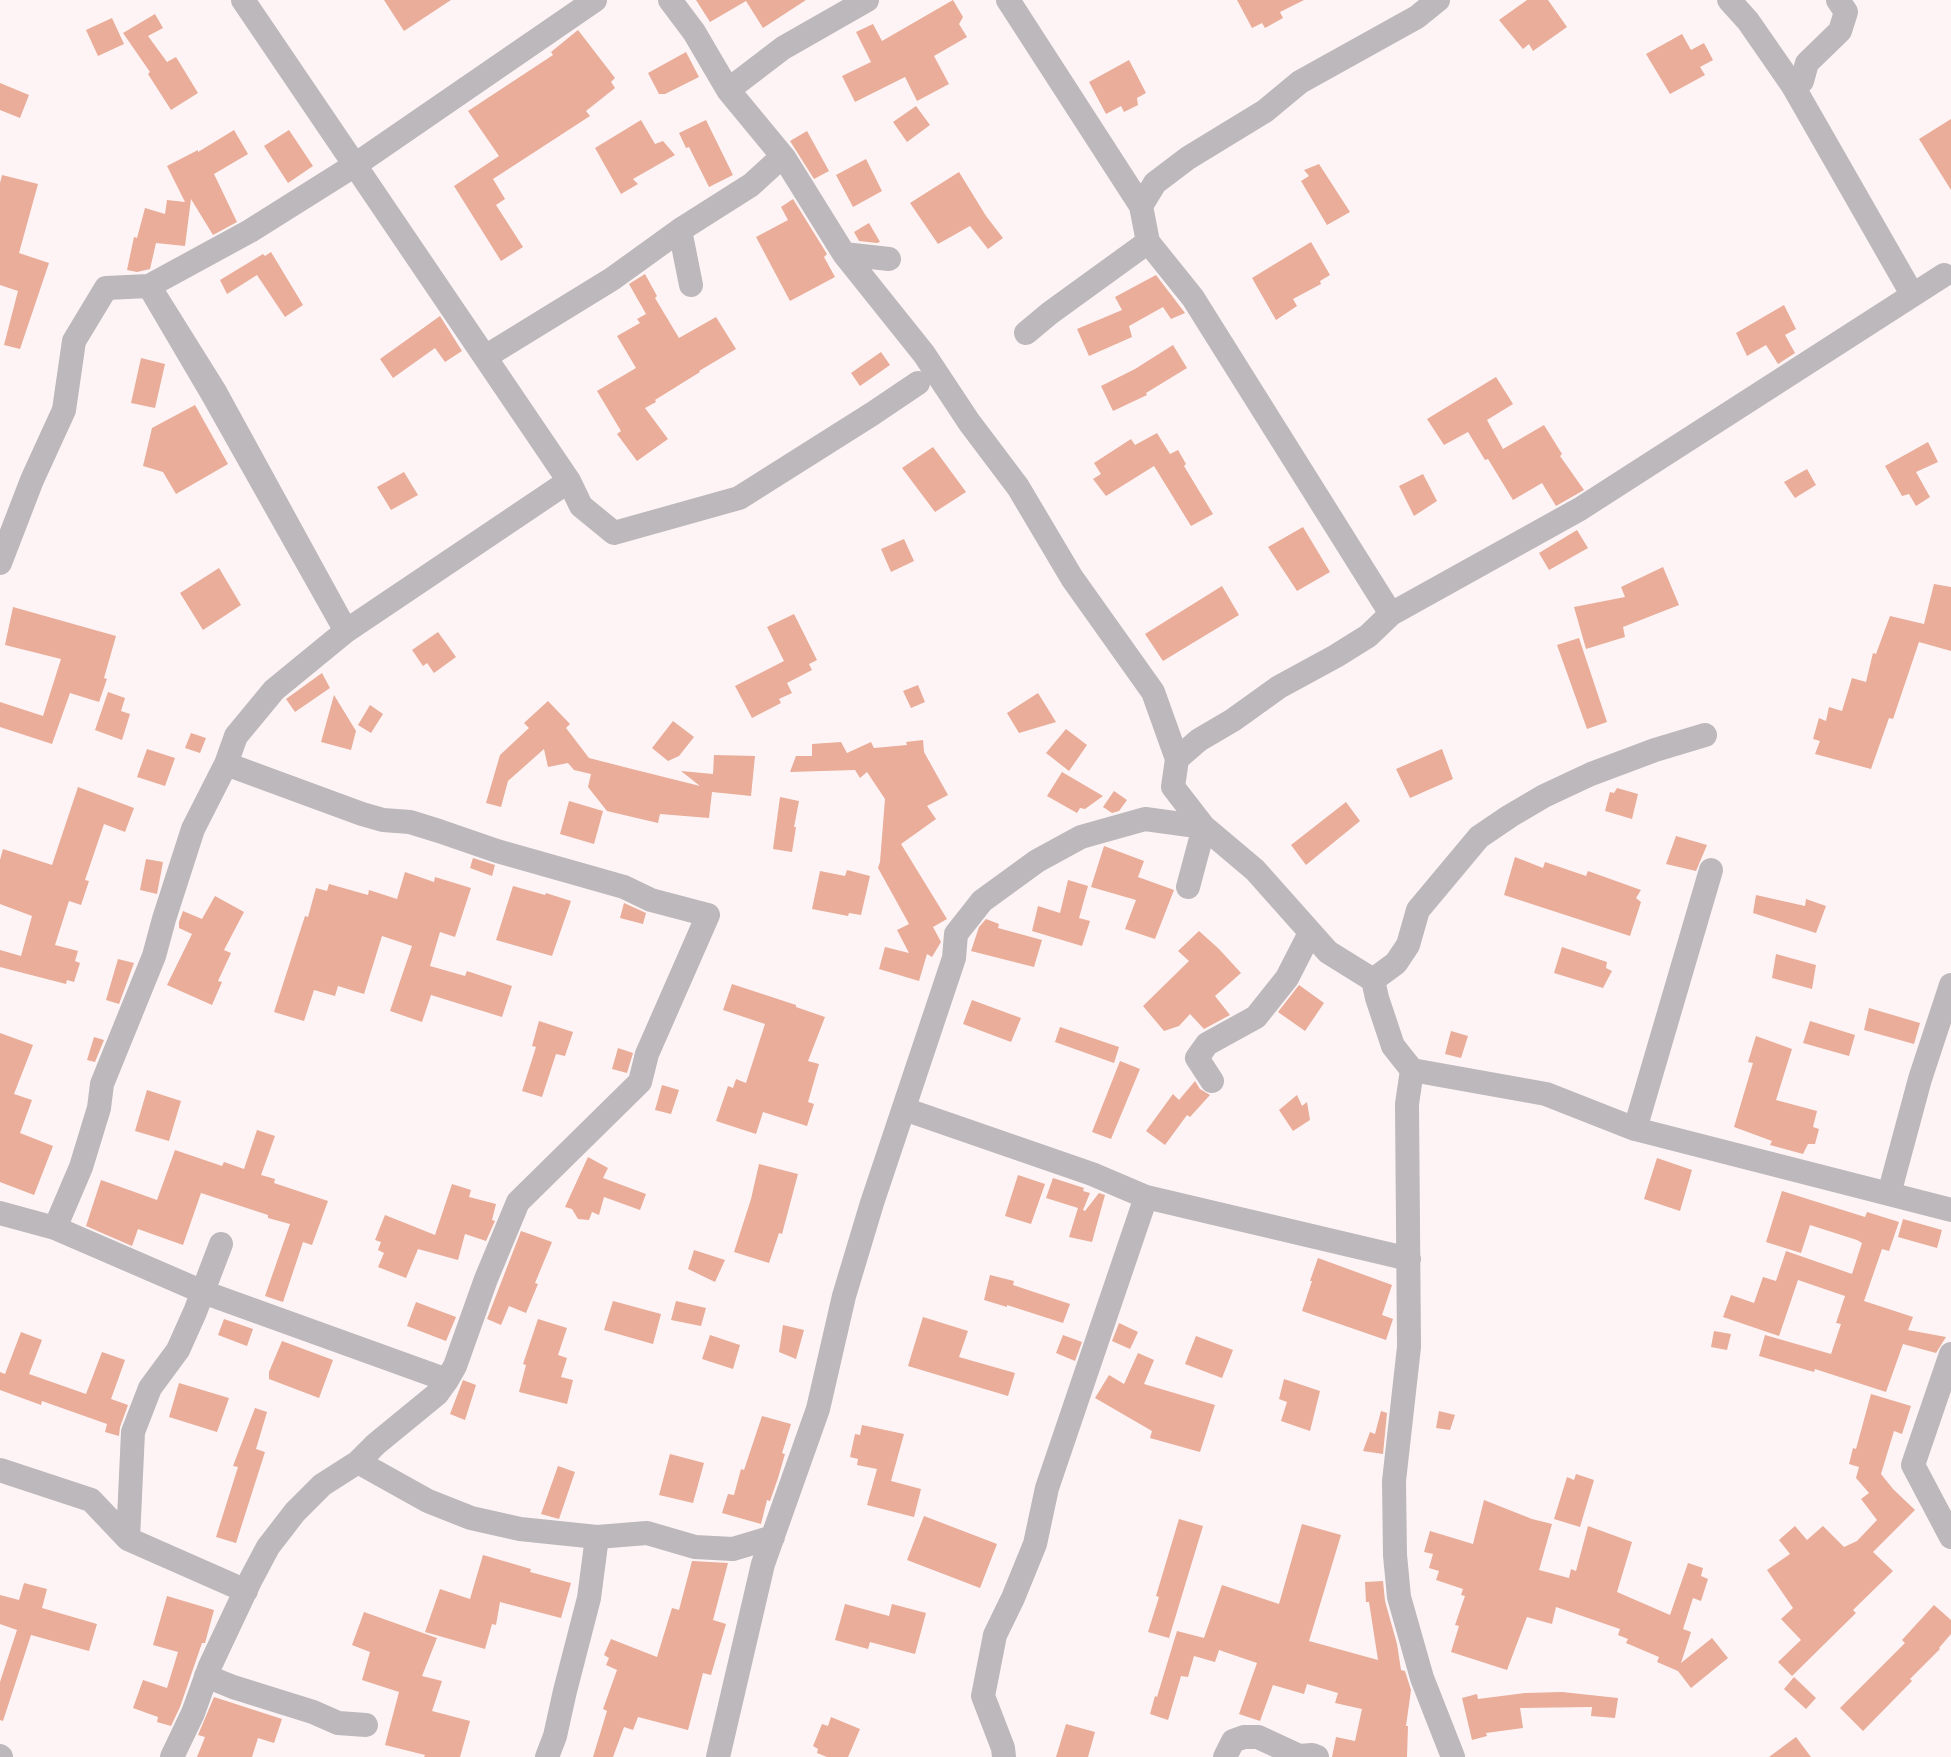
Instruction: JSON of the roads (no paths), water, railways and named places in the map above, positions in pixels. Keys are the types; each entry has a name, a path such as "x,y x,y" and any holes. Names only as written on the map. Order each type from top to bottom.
{"street":[{"path":"243,0 568,481 581,506 614,533 738,498 918,383"},
{"path":"0,563 28,488 64,410 74,341 106,288 149,286 250,231 355,165 595,0"},
{"path":"670,0 694,32 728,90 785,159 844,254 924,354 969,422 1018,487 1072,578 1153,692 1178,759 1173,787 1145,819"},
{"path":"728,90 783,48 867,0"},
{"path":"1008,0 1141,206 1148,242 1193,298 1391,614"},
{"path":"1141,206 1155,183 1188,158 1265,111 1300,82 1417,17 1438,0"},
{"path":"1729,0 1748,21 1793,86 1912,294"},
{"path":"1793,86 1802,81 1807,63 1840,31 1846,12 1838,0"},
{"path":"485,357 612,279 680,230 751,185 774,164 785,159"},
{"path":"680,230 691,285"},
{"path":"1026,333 1148,242"},
{"path":"844,254 889,260"},
{"path":"1178,759 1199,740 1233,720 1280,687 1368,636 1391,614 1580,509 1944,274"},
{"path":"149,286 214,390 346,631"},
{"path":"55,1228 81,1167 99,1108 102,1084 154,956 193,829 226,764 236,736 274,690 346,631 568,481"},
{"path":"1373,980 1396,963 1408,945 1418,910 1479,837 1544,796 1592,774 1655,750 1705,735"},
{"path":"172,1757 193,1713 206,1676 268,1547 295,1512 322,1485 358,1462 376,1444 437,1394 455,1366 486,1279 518,1202 640,1082 647,1054 708,915 651,900 624,887 497,851 410,822 383,820 362,814 226,764"},
{"path":"1173,787 1204,827 1255,870 1328,952 1373,980 1393,1046 1412,1070 1546,1094 1635,1129 1951,1210"},
{"path":"718,1757 764,1564 818,1410 844,1296 872,1203 954,958 956,934 982,901 1037,861 1081,837 1145,819 1204,827"},
{"path":"1188,887 1204,827"},
{"path":"1635,1129 1710,870"},
{"path":"1212,1081 1197,1058 1207,1044 1256,1017 1287,978 1310,933"},
{"path":"1889,1194 1920,1079 1951,986"},
{"path":"1412,1070 1407,1104 1409,1347 1395,1481 1397,1576 1399,1597 1422,1678 1453,1757"},
{"path":"904,1109 1092,1174 1146,1197 1409,1259"},
{"path":"1004,1757 1003,1748 983,1696 995,1635 1035,1544 1047,1488 1146,1197"},
{"path":"0,1213 55,1228 203,1292 447,1380"},
{"path":"128,1539 129,1468 133,1432 150,1388 178,1350 221,1244"},
{"path":"1951,1354 1913,1465 1951,1537"},
{"path":"358,1462 428,1501 471,1518 520,1529 597,1537 647,1533 695,1547 733,1549 773,1537"},
{"path":"0,1470 91,1500 128,1539 246,1591"},
{"path":"547,1757 555,1736 587,1607 597,1537"},
{"path":"206,1676 233,1687 313,1712 338,1723 366,1725"},
{"path":"1225,1757 1233,1741 1244,1737 1258,1737 1299,1756 1317,1757"}]}
